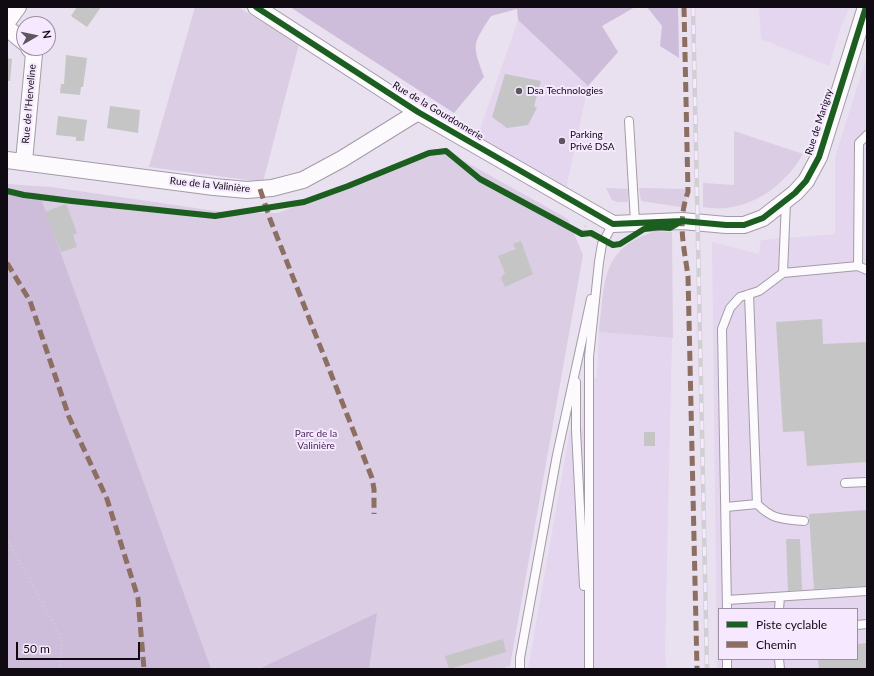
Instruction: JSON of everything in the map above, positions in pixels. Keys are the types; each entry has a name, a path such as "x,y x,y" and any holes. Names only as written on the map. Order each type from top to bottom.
{"street":[{"path":"7,22 18,7"},
{"name":"Rue de la Gourdonnerie","path":"256,7 418,112 613,224"},
{"name":"Rue de Marigny","path":"613,224 682,221 744,225 763,218 786,201 806,181 819,157 866,7"},
{"path":"7,28 16,35"},
{"name":"Rue de l'Herveline","path":"24,161 34,56"},
{"name":"Rue de la Valinière","path":"7,160 24,161 214,187 247,190 272,188 303,180 342,159 418,112"}],"lane":[{"path":"630,121 635,222"},
{"path":"858,266 859,143 867,135"},
{"path":"783,273 786,201"},
{"path":"520,669 520,658 557,455 598,262 604,240 613,224"},
{"path":"588,669 589,358 598,262"},
{"path":"727,608 722,329 730,308 740,297 759,291 783,273 858,266 867,270"},
{"path":"749,294 757,504 768,515 783,519 804,520"},
{"path":"576,365 576,430 588,669"},
{"path":"845,483 867,482"},
{"path":"726,507 757,504"},
{"path":"727,600 867,591"},
{"path":"779,608 780,597"}],"path":[{"path":"577,231 582,234 591,234 604,240"},
{"path":"7,539 62,639 60,669"}],"shaded area":[{"path":"290,7 635,7 602,26 618,52 588,86 518,20 517,9 491,16 480,33 476,45 477,57 484,77 454,113"},
{"path":"647,7 678,7 679,58 660,46 662,26"},
{"path":"759,7 850,7 841,26 829,66 761,39"},
{"path":"518,20 588,86 566,189 477,138"},
{"path":"867,56 867,669 717,669 712,242 759,254 761,240 835,234 835,157"},
{"path":"7,191 39,193 211,669 7,669"},
{"path":"599,332 672,338 665,649 666,669 528,669 570,430 582,429 584,378 597,378"},
{"path":"377,613 369,669 259,669"}],"green space":[{"path":"195,7 238,7 299,44 263,182 149,167"},
{"path":"734,131 803,154 795,167 785,178 761,197 733,207 703,207 703,183 734,185"},
{"name":"Parc de la Valinière","path":"435,149 457,157 568,219 583,255 510,666 500,669 7,669 7,184 51,187 230,213 278,213 409,162"},
{"path":"606,188 628,189 628,202 618,202 612,200"},
{"path":"639,188 686,189 687,208 641,201"},
{"path":"656,231 672,232 673,338 599,332 605,283 609,269 615,257 624,247 638,238"}],"building":[{"path":"77,7 101,7 87,27 71,16"},
{"path":"66,55 87,58 83,87 81,87 80,95 60,93 61,84 64,84"},
{"path":"7,58 12,59 10,81 7,81"},
{"name":"Dsa Technologies","path":"505,74 541,81 534,106 537,108 528,125 507,128 492,117"},
{"path":"110,106 140,110 138,133 107,128"},
{"path":"58,116 87,120 84,141 76,141 76,137 56,135"},
{"path":"66,204 77,233 73,235 77,247 61,252 45,212"},
{"path":"521,241 533,274 505,287 501,278 505,273 498,256 516,249 513,244"},
{"path":"822,319 823,344 867,342 867,462 807,466 804,431 783,432 776,322"},
{"path":"644,432 655,432 655,446 644,446"},
{"path":"867,510 867,586 814,589 809,514"},
{"path":"786,539 800,539 802,590 788,591"},
{"path":"503,639 506,652 449,669 445,656"},
{"path":"867,643 867,669 819,669 818,660 858,660 858,644"}],"railway":[{"path":"693,7 707,669"}],"marked path":[{"path":"684,7 688,192 683,214 682,234 688,276 697,669"},
{"path":"260,189 270,219 372,478 374,489 374,514"},
{"path":"7,263 30,301 69,417 107,499 138,598 144,669"}],"cycle path":[{"path":"256,7 418,112 613,224 682,221 726,225 744,225 763,218 795,193 806,181 819,157 866,7"},
{"path":"7,191 24,195 72,201 215,216 304,202 429,153 446,151 480,179 582,234 591,233 613,245 620,244 644,229 660,227 670,228 682,221"}],"place":[{"name":"Dsa Technologies","path":"519,91"},
{"name":"Parking Privé DSA","path":"562,141"}]}
